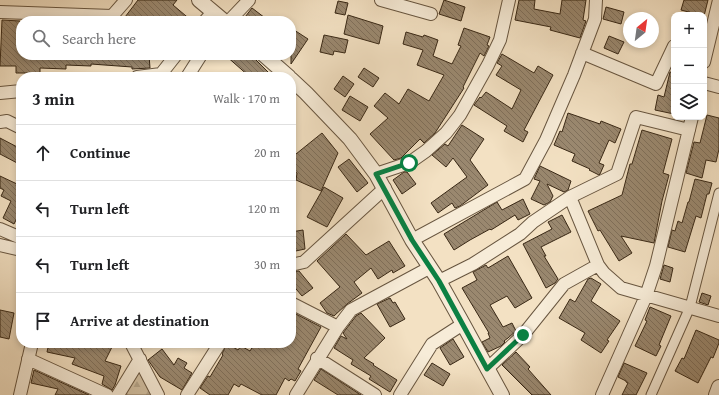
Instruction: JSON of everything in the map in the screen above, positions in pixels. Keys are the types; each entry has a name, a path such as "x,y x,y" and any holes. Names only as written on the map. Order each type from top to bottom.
{"street":[{"path":"0,12 112,16 126,0"},
{"path":"199,0 216,16"},
{"path":"224,16 249,0"},
{"path":"381,0 430,14"},
{"path":"376,174 409,163 426,151 446,133 460,115 500,40 508,0"},
{"path":"412,240 525,179 546,140 582,53 595,20 596,0"},
{"path":"707,50 719,0"},
{"path":"582,53 656,84 673,48"},
{"path":"163,72 172,60"},
{"path":"190,72 197,60"},
{"path":"270,60 283,72"},
{"path":"296,84 350,139 376,174 412,240 429,268 439,281 502,395"},
{"path":"707,84 719,86"},
{"path":"0,93 16,91"},
{"path":"439,281 473,264 520,234 533,222 570,197 617,174 636,117 689,130"},
{"path":"602,395 646,296 656,266 691,120"},
{"path":"0,122 7,121 16,126"},
{"path":"296,264 304,262 384,188"},
{"path":"651,395 690,308 719,194"},
{"path":"570,197 598,265 604,273 621,288 719,316"},
{"path":"0,229 16,236"},
{"path":"0,245 16,249"},
{"path":"487,369 523,335 564,284 598,265"},
{"path":"296,395 317,358 351,310 429,268"},
{"path":"296,306 338,327"},
{"path":"400,395 432,344 463,324"},
{"path":"20,395 31,348"},
{"path":"134,348 158,395"},
{"path":"187,395 217,348"},
{"path":"317,358 375,395"},
{"path":"28,359 106,395"},
{"path":"118,395 140,359"},
{"path":"716,395 719,388"}],"green space":[{"path":"140,359 158,395 122,395"}],"building":[{"path":"138,0 177,0 173,5 186,16 126,16"},
{"path":"444,0 465,7 461,21 439,14"},
{"path":"519,0 535,0 534,9 560,14 562,0 586,0 583,20 586,21 580,38 550,30 551,27 515,20"},
{"path":"684,0 708,0 705,12 689,12 681,10"},
{"path":"338,1 348,3 345,15 335,13"},
{"path":"606,7 624,12 621,24 603,19"},
{"path":"252,8 262,16 246,16"},
{"path":"348,15 383,26 379,44 344,34"},
{"path":"2,20 16,21 16,60 149,60 150,68 132,69 132,67 91,64 91,66 66,65 66,69 40,68 40,72 16,72 16,66 0,66"},
{"path":"464,28 490,37 487,45 489,46 484,56 480,53 463,87 464,88 435,133 424,143 420,139 401,158 394,160 370,134 388,118 374,106 385,93 399,104 408,89 429,101 444,75 417,65 423,50 403,44 406,32 423,37 424,35 438,40 433,56 452,64 461,46 458,45"},
{"path":"296,31 308,39 296,57"},
{"path":"324,35 348,40 345,53 334,51 333,55 320,52"},
{"path":"609,36 623,42 618,54 604,48"},
{"path":"502,54 534,73 538,66 553,75 524,130 528,132 523,142 504,131 507,126 474,105 486,92 512,109 521,90 496,75 502,66 497,63"},
{"path":"231,60 256,60 268,72 244,72"},
{"path":"364,68 379,78 373,87 358,77"},
{"path":"671,72 671,113 655,110 658,95 664,97"},
{"path":"343,76 354,84 345,97 334,89"},
{"path":"350,96 368,107 360,121 342,110"},
{"path":"568,113 600,124 601,121 621,129 615,143 609,140 599,163 604,165 599,175 572,161 575,154 554,145 560,131 562,132"},
{"path":"707,115 719,118 719,149 716,162 706,160 702,178 686,173 694,142 700,143 707,120"},
{"path":"462,125 484,139 470,160 488,185 460,206 455,208 452,203 438,213 431,203 467,177 453,158 446,167 432,155 445,144 448,146"},
{"path":"642,130 672,139 663,173 669,175 662,201 654,243 621,236 632,253 619,261 600,230 598,231 588,211 622,195 630,164 632,164"},
{"path":"322,133 338,153 321,191 296,180 296,154"},
{"path":"0,138 16,146 16,162 0,154"},
{"path":"349,159 368,183 357,192 338,167"},
{"path":"540,166 571,181 568,190 564,192 547,184 553,196 550,202 544,205 531,199 540,181 534,179"},
{"path":"404,172 407,172 416,184 402,194 393,180"},
{"path":"0,176 16,184 16,220 14,224 3,218 11,201 1,196 4,190 0,188"},
{"path":"695,179 712,183 709,194 707,194 701,218 696,216 685,252 668,247 672,230 675,231 678,221 682,223"},
{"path":"324,187 343,198 327,227 307,217"},
{"path":"523,199 530,214 518,220 515,215 454,250 444,234 497,202 502,210"},
{"path":"562,215 571,232 541,247 546,256 544,256 558,279 555,283 546,288 523,244 552,229 548,222"},
{"path":"303,230 305,249 296,251 296,231"},
{"path":"346,234 366,255 389,241 405,266 393,273 392,270 378,279 371,268 354,282 362,293 334,316 327,313 320,303 340,287 317,261"},
{"path":"508,256 532,298 515,308 507,296 490,305 503,327 512,323 516,331 504,341 505,342 501,346 488,352 482,342 490,338 489,333 462,288 477,280 473,272 486,265 488,268"},
{"path":"664,265 673,268 670,282 660,279"},
{"path":"296,271 299,271 313,288 302,296 296,289"},
{"path":"591,278 601,284 591,301 620,321 607,340 609,341 601,353 581,340 585,333 559,318 570,299 575,302 588,279"},
{"path":"702,293 711,296 708,305 699,302"},
{"path":"390,298 393,303 395,302 405,319 390,327 377,304"},
{"path":"650,307 671,316 656,356 635,346 647,321 645,320"},
{"path":"0,310 14,313 9,339 0,337"},
{"path":"361,313 385,338 364,358 397,380 390,392 369,379 371,376 351,364 353,360 334,348 341,336 347,339 343,333 356,316"},
{"path":"296,314 321,327 298,369 301,371 295,381 291,379 289,381 285,378 276,395 262,395 241,384 239,387 234,384 228,395 210,395 200,388 208,376 210,377 223,355 222,354 225,348 235,348 238,350 240,348 245,348 250,351 252,348 296,348"},
{"path":"696,330 719,340 713,358 711,357 698,383 675,371 682,358 684,359"},
{"path":"453,339 464,357 450,365 440,348"},
{"path":"48,348 112,348 105,361 121,366 115,385 112,390 102,384 104,376 72,364 75,358 47,352"},
{"path":"162,349 174,365 178,358 187,363 184,368 192,373 182,390 160,377 148,360"},
{"path":"516,352 530,367 528,369 551,395 532,395 502,365"},
{"path":"432,363 450,374 443,386 424,375"},
{"path":"624,363 647,373 636,395 622,395 628,383 618,377"},
{"path":"321,369 361,395 338,395 314,380"},
{"path":"34,370 89,395 55,395 58,389 31,383"}],"route":[{"path":"409,163 376,174 412,240 429,268 439,281 487,369 523,335"}]}
